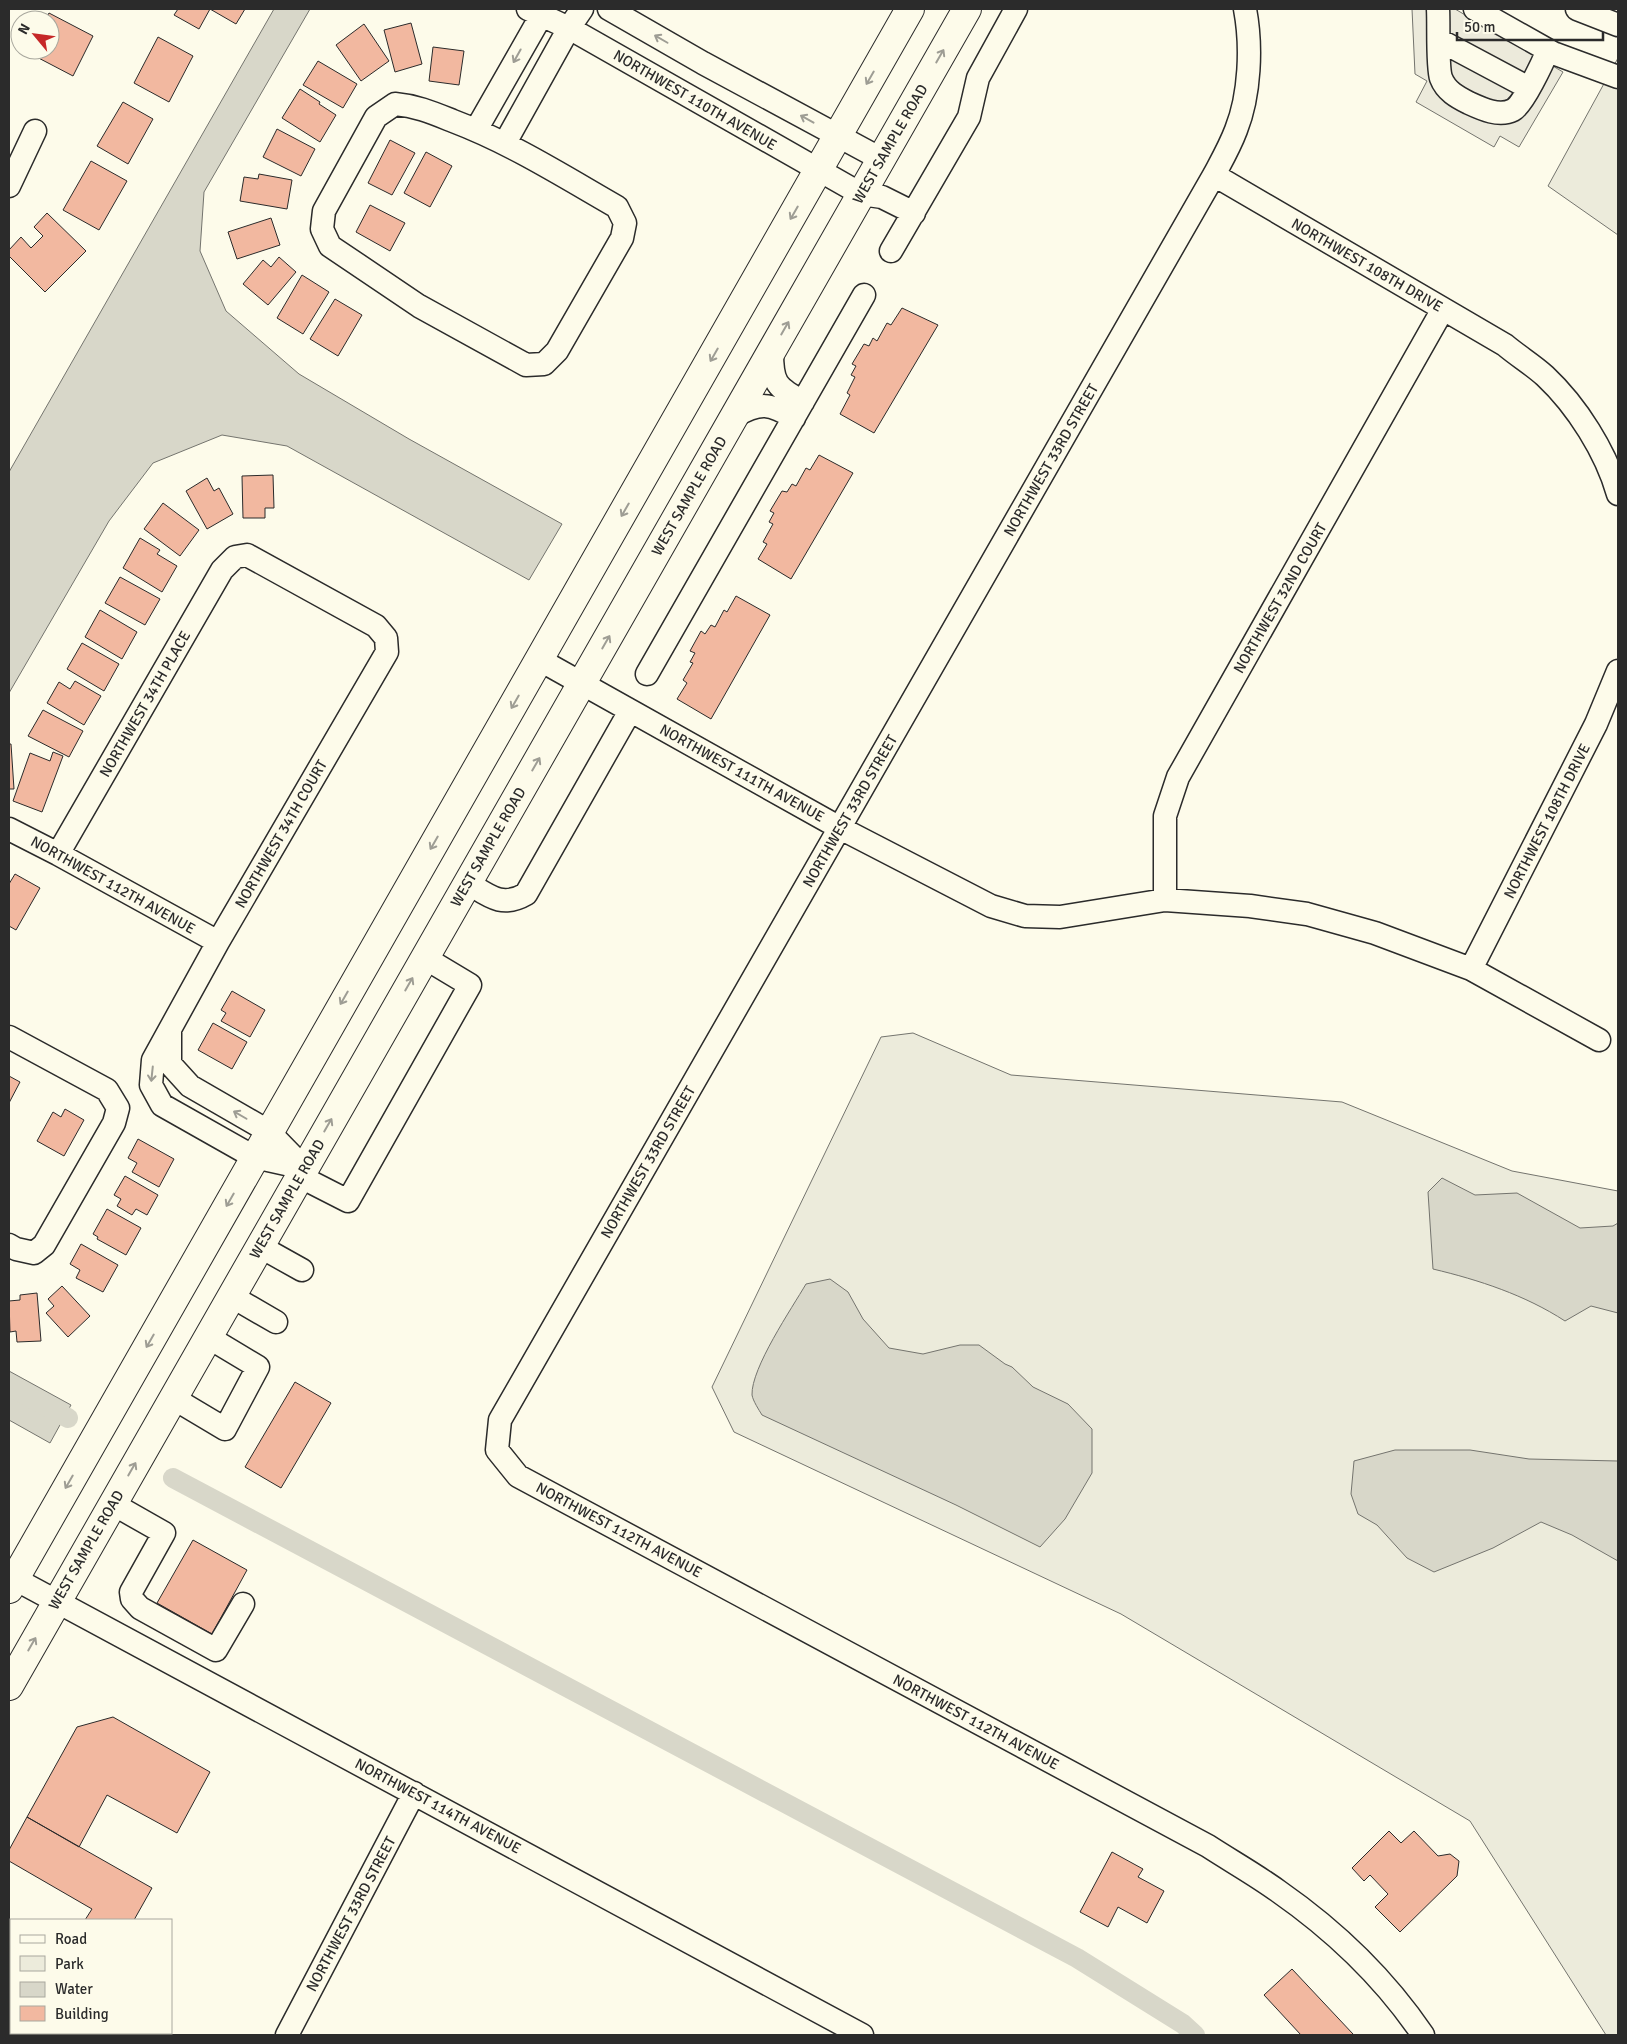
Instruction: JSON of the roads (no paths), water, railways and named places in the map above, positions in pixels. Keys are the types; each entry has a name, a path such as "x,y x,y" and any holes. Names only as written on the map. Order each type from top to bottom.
{"main road":[{"path":"12,1584 268,1131 540,660 910,9"},
{"name":"WEST SAMPLE ROAD","path":"9,1686 772,352 880,159 968,9"}],"street":[{"path":"505,143 569,28 582,9"},
{"path":"609,9 703,63 880,159"},
{"path":"891,251 969,117 978,78 1016,9"},
{"path":"1214,175 1237,129 1248,79 1249,30 1245,9"},
{"path":"1438,9 1441,77 1447,89 1460,99 1486,111 1505,112 1515,109 1529,88 1548,50"},
{"path":"1475,9 1548,50 1618,77"},
{"path":"1577,9 1618,25"},
{"path":"476,130 538,10"},
{"name":"NORTHWEST 110TH AVENUE","path":"538,10 818,171 861,194 882,197 914,213"},
{"path":"1439,40 1529,88"},
{"path":"395,104 414,106 505,143 617,207 625,223 622,238 557,351 544,364 526,365 419,306 330,246 322,229 324,211 376,116 395,104"},
{"path":"9,186 35,131"},
{"name":"NORTHWEST 108TH DRIVE","path":"1214,175 1505,346 1545,376 1580,416 1613,475 1618,494"},
{"name":"NORTHWEST 33RD STREET","path":"497,1450 500,1420 1214,175"},
{"path":"647,674 864,295"},
{"name":"NORTHWEST 32ND COURT","path":"1165,900 1166,816 1178,777 1443,309"},
{"path":"772,352 772,374 776,383 787,394 798,410"},
{"path":"735,416 750,407 764,405 798,410"},
{"name":"NORTHWEST 34TH COURT","path":"235,556 247,555 376,626 386,638 387,652 218,942 153,1060 150,1085 162,1106 254,1157 302,1172"},
{"name":"NORTHWEST 34TH PLACE","path":"58,854 222,570 235,556"},
{"name":"NORTHWEST 111TH AVENUE","path":"540,660 840,828 991,906 1025,916 1060,917 1165,900 1250,906 1307,914 1375,933 1471,969 1599,1040"},
{"name":"NORTHWEST 108TH DRIVE","path":"1471,969 1596,724 1618,671"},
{"path":"468,882 502,901 515,900 526,894 630,711"},
{"name":"NORTHWEST 112TH AVENUE","path":"9,829 218,942"},
{"path":"302,1172 348,1201 470,984 424,958"},
{"name":"NORTHWEST 34TH COURT","path":"170,1030 170,1064 190,1086 268,1131 302,1172"},
{"path":"9,1037 107,1090 118,1108 114,1123 44,1245 34,1253 16,1249 9,1245"},
{"path":"260,1246 302,1270"},
{"path":"231,1296 276,1322"},
{"path":"172,1398 225,1429 258,1367 208,1337"},
{"name":"NORTHWEST 112TH AVENUE","path":"497,1450 518,1476 1199,1841 1279,1891 1344,1943 1406,2009 1423,2035"},
{"path":"113,1504 164,1533 131,1592 132,1598 140,1608 216,1650"},
{"name":"NORTHWEST 114TH AVENUE","path":"12,1584 56,1602 862,2035"},
{"path":"200,1679 242,1604"},
{"name":"NORTHWEST 33RD STREET","path":"292,2034 414,1793"}],"water":[{"path":"274,9 310,9 204,192 200,251 226,311 299,374 409,439 562,524 529,580 287,446 222,435 153,463 109,521 9,693 9,472"},
{"path":"1442,1178 1475,1195 1517,1193 1580,1228 1613,1226 1618,1223 1618,1313 1591,1306 1565,1321 1534,1303 1501,1289 1433,1269 1428,1192"},
{"path":"830,1279 848,1292 863,1319 889,1348 923,1354 960,1345 979,1345 1012,1367 1033,1387 1068,1404 1092,1429 1092,1473 1065,1519 1040,1547 956,1505 762,1415 752,1395 753,1383 765,1354 806,1284"},
{"path":"9,1371 71,1405 50,1443 9,1420"},
{"path":"1395,1450 1470,1450 1529,1459 1618,1461 1618,1561 1572,1535 1541,1522 1493,1548 1434,1572 1407,1558 1377,1525 1358,1514 1351,1494 1354,1461"}],"waterway":[{"path":"9,1386 68,1418"},
{"path":"173,1478 1077,1958 1183,2024 1195,2035"}]}
